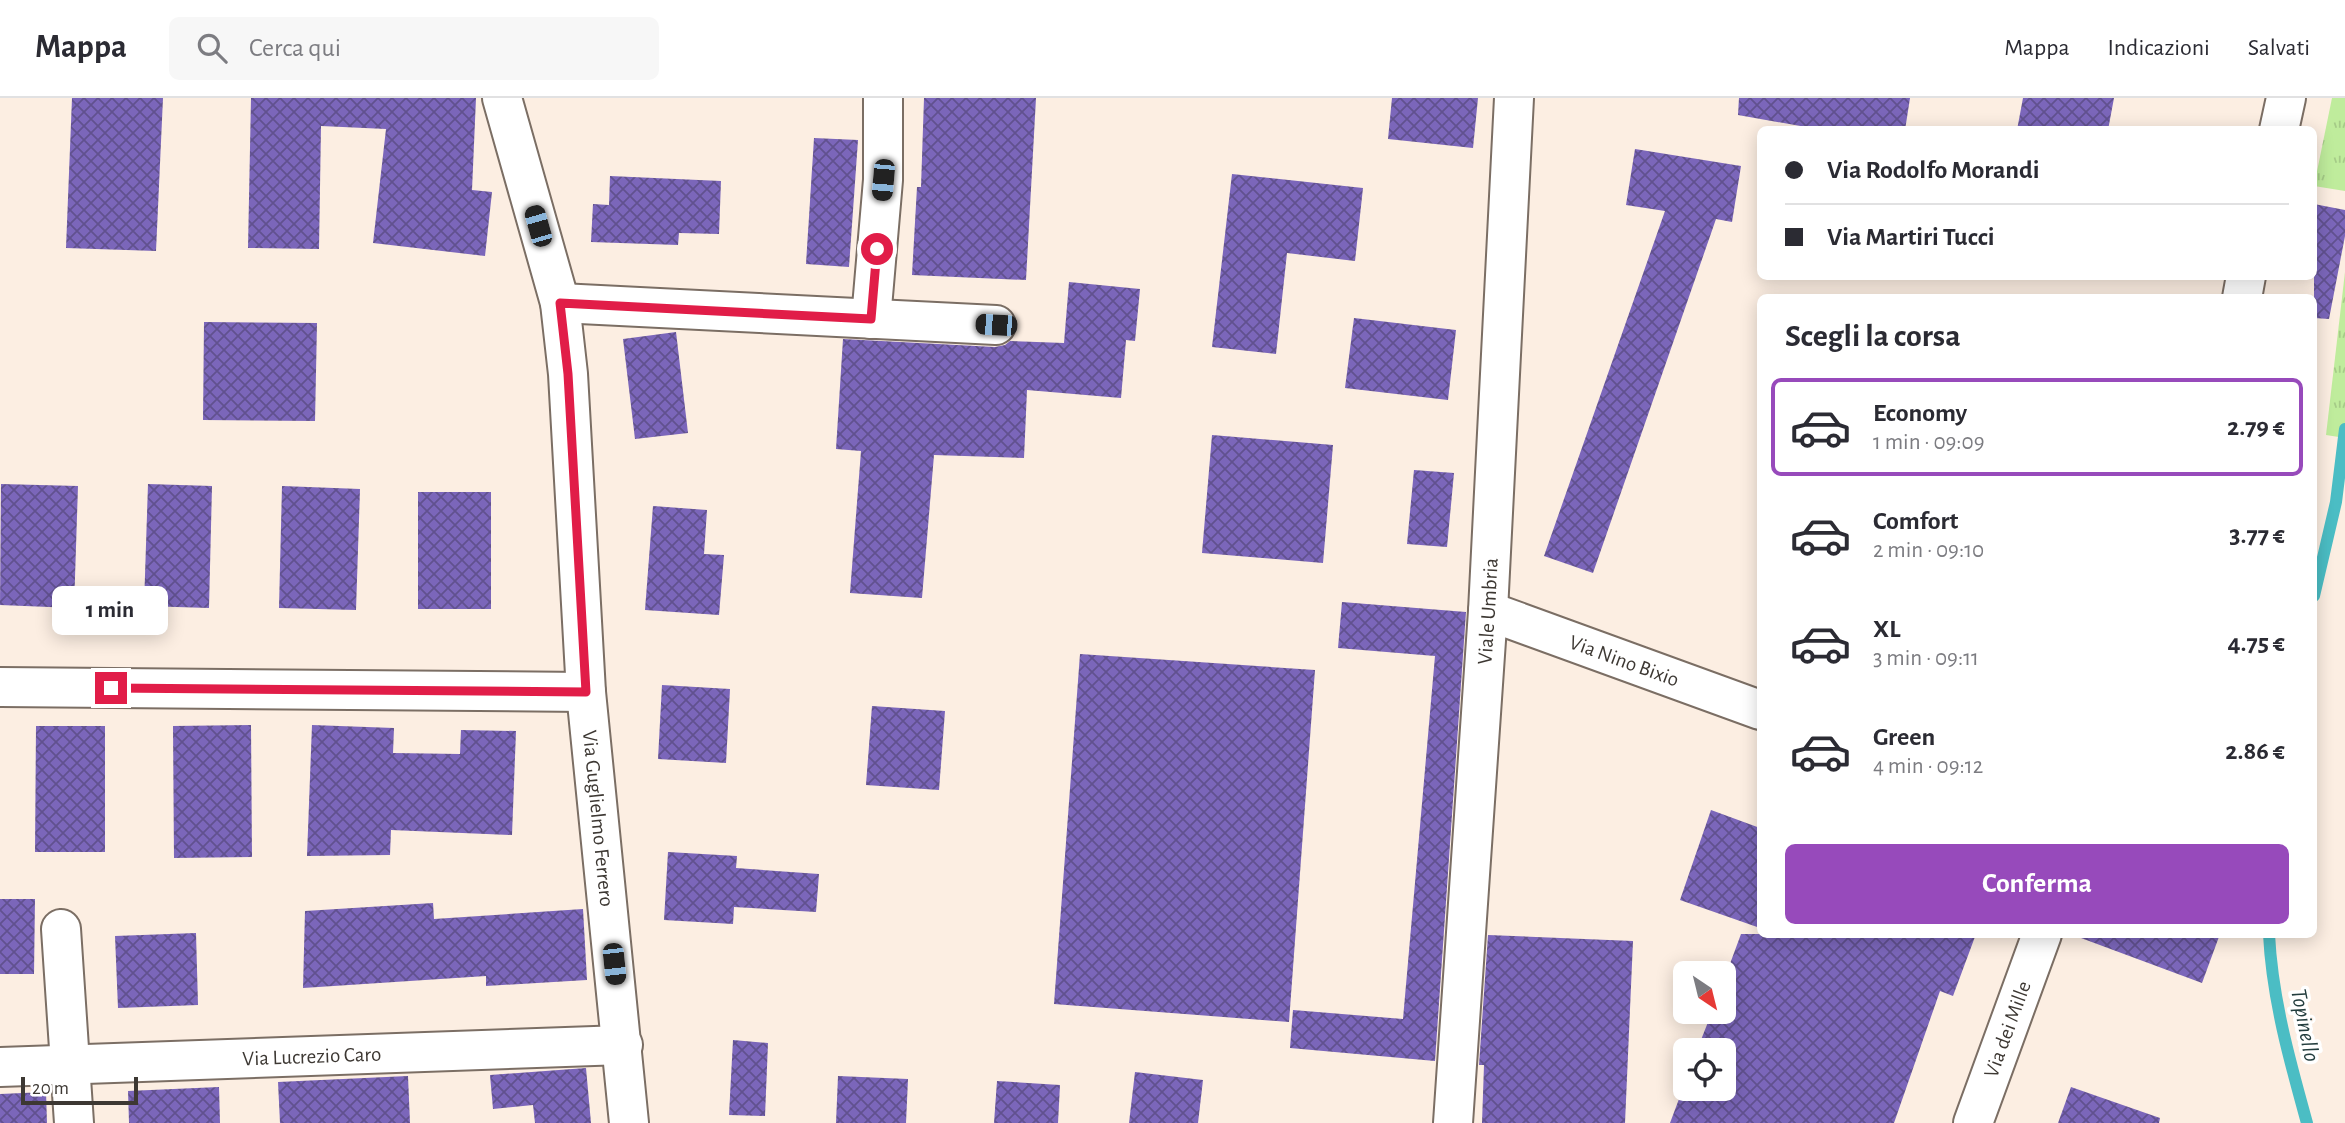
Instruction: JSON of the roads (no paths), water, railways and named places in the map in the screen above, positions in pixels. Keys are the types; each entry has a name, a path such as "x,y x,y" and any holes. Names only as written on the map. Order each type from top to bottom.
{"street":[{"name":"Via Guglielmo Ferrero","path":"502,98 560,303 568,374 586,692 629,1123"},
{"path":"871,319 883,180 883,98"},
{"name":"Viale Umbria","path":"1453,1123 1488,611 1514,98"},
{"path":"2280,126 2286,98"},
{"path":"560,303 996,325"},
{"name":"Via Nino Bixio","path":"1488,611 1757,709"},
{"path":"0,687 586,692"},
{"path":"61,929 74,1123"},
{"name":"Via dei Mille","path":"1973,1123 2041,938"},
{"name":"Via Lucrezio Caro","path":"0,1067 623,1045"}],"waterway":[{"name":"Topinello","path":"2317,583 2336,502 2345,429"},
{"name":"Topinello","path":"2269,938 2278,1006 2307,1123"}]}
